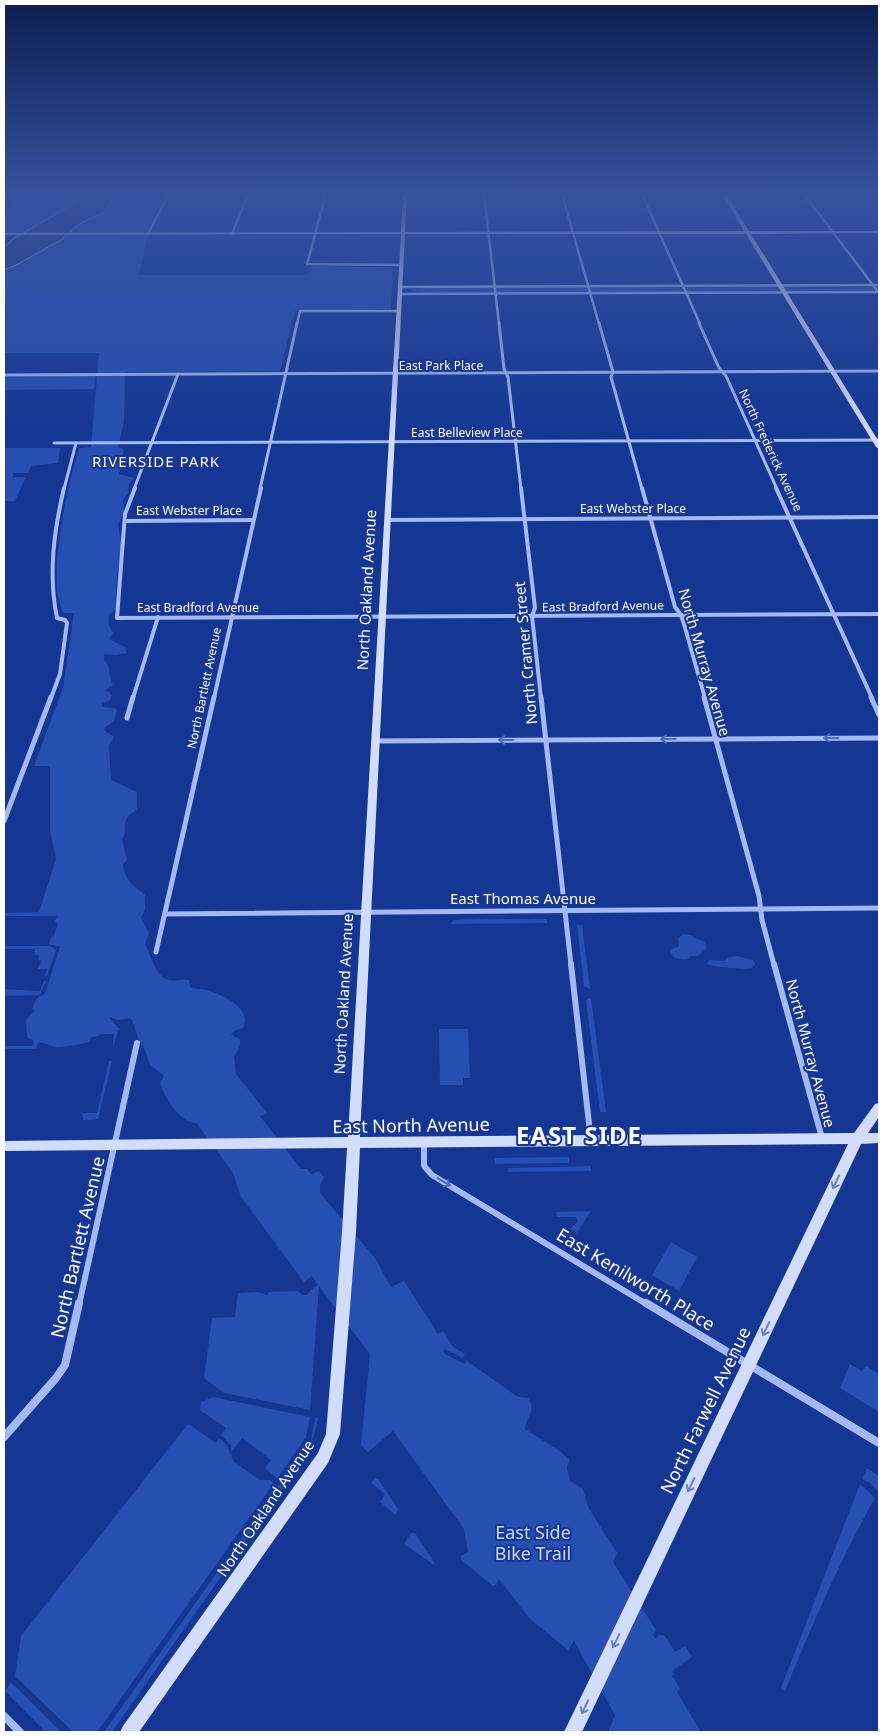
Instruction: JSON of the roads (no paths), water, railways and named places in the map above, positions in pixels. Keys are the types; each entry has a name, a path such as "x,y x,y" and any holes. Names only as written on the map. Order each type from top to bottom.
{"main road":[{"name":"North Oakland Avenue","path":"129,1732 322,1458 333,1434 344,1319 400,275"},
{"path":"772,275 832,372 877,440 879,447"},
{"name":"North Farwell Avenue","path":"573,1732 857,1138 879,1108"},
{"name":"East North Avenue","path":"4,1146 879,1138"}],"street":[{"name":"North Cramer Street","path":"494,275 535,608 532,616 591,1141"},
{"name":"North Murray Avenue","path":"585,275 613,372 611,376 628,440 675,607 681,615 757,890 760,909 822,1138"},
{"name":"North Frederick Avenue","path":"677,275 721,372 726,376 791,517 879,714"},
{"path":"865,275 879,292"},
{"path":"399,287 879,285"},
{"path":"399,294 879,292"},
{"name":"North Bartlett Avenue","path":"156,952 300,312 398,311"},
{"name":"East Park Place","path":"4,375 879,371"},
{"path":"125,521 125,514 178,374"},
{"name":"East Belleview Place","path":"54,443 877,440"},
{"path":"4,821 60,674 66,623 64,620 57,618 52,597 51,574 60,502 76,443"},
{"name":"East Webster Place","path":"387,520 879,517"},
{"name":"East Webster Place","path":"125,521 253,520"},
{"name":"East Bradford Avenue","path":"125,521 117,618 879,614"},
{"path":"127,718 158,617"},
{"path":"375,741 879,738"},
{"name":"East Thomas Avenue","path":"166,914 879,908"},
{"name":"North Bartlett Avenue","path":"4,1437 56,1378 64,1365 137,1043"},
{"name":"East Kenilworth Place","path":"424,1143 424,1166 432,1175 879,1443"},
{"path":"4,1716 20,1732"}],"district":[{"name":"RIVERSIDE PARK","path":"156,461"},
{"name":"EAST SIDE","path":"579,1134"}],"park label":[{"name":"East Side Bike Trail","path":"533,1542"}]}
